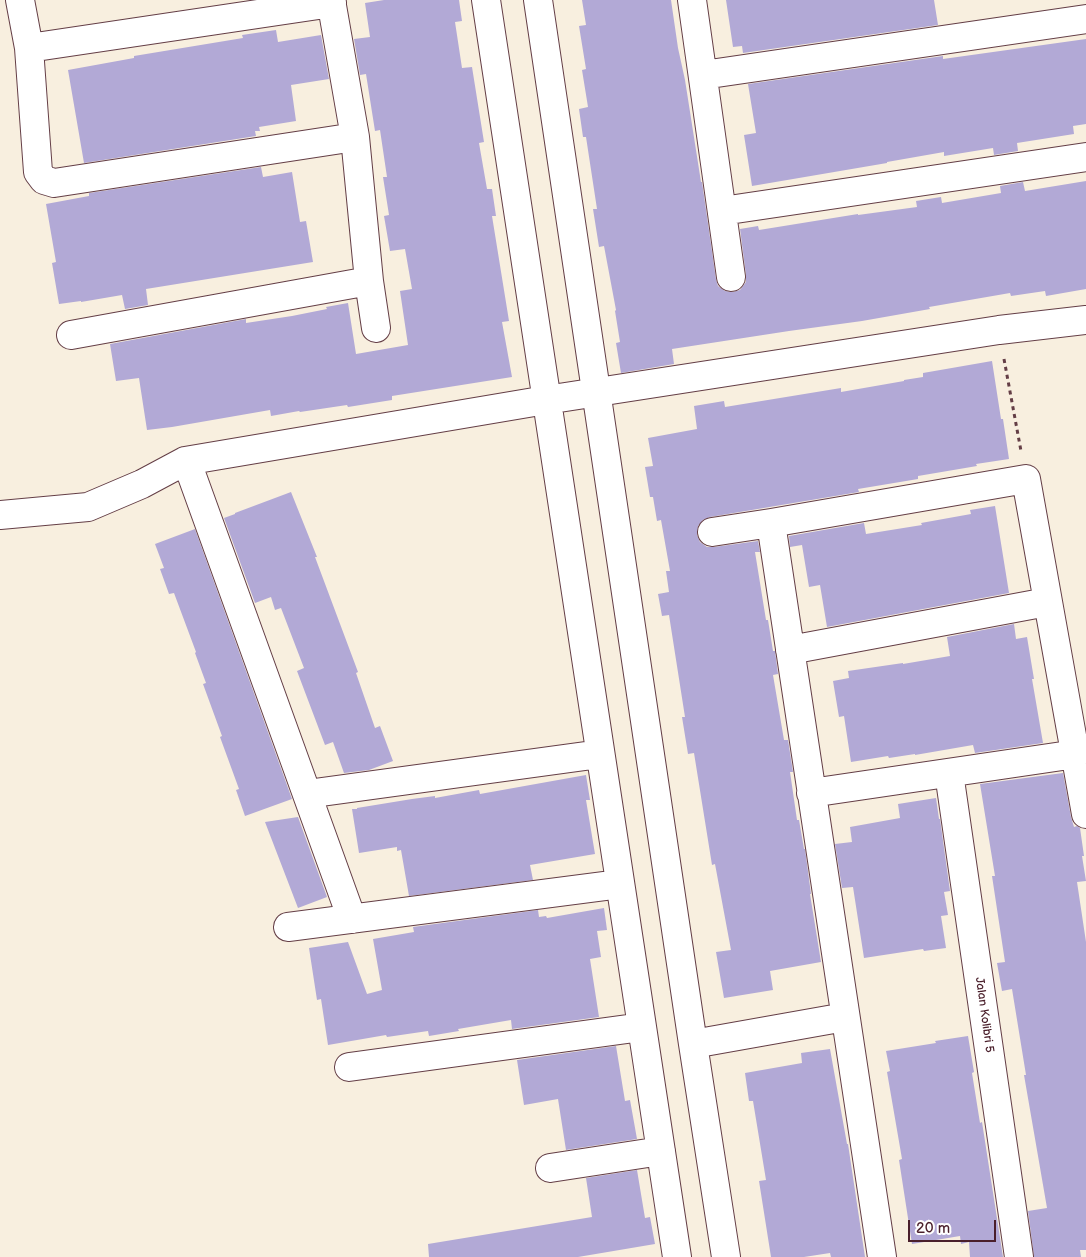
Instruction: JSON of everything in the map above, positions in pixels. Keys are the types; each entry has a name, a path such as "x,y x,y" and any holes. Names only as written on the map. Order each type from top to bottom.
{"street":[{"path":"20,0 30,48 38,172 44,180 54,183 355,137"},
{"path":"486,0 677,1257"},
{"path":"538,0 726,1257"},
{"path":"692,0 731,277"},
{"path":"30,48 332,1 355,137 369,281 376,328"},
{"path":"702,75 1086,19"},
{"path":"722,211 1086,157"},
{"path":"72,335 369,281"},
{"path":"0,515 88,506 142,484 185,460 546,400 999,330 1086,320"},
{"path":"185,460 352,919"},
{"path":"712,532 770,524 1026,479 1086,814"},
{"path":"770,524 882,1257"},
{"path":"790,650 1047,602"},
{"path":"307,794 600,754"},
{"path":"811,793 1076,754"},
{"name":"Jalan Kolibri 5","path":"948,773 1019,1257"},
{"path":"288,927 620,884"},
{"path":"693,1044 845,1017"},
{"path":"349,1067 642,1027"},
{"path":"550,1168 660,1151"}],"path":[{"path":"999,330 1026,479"}],"building":[{"path":"384,0 459,0 462,21 455,22 462,68 472,67 484,142 479,143 487,189 492,189 496,216 492,216 509,321 502,322 512,377 392,396 392,400 348,407 347,405 271,416 270,410 147,430 139,378 116,381 110,344 246,319 246,323 292,316 348,303 356,354 408,345 400,291 412,289 405,249 390,251 384,216 389,215 383,177 387,177 380,130 375,131 366,74 360,75 354,39 370,37 365,3"},
{"path":"582,0 671,0 702,182 716,279 718,286 725,291 733,292 740,290 746,282 740,229 758,226 759,230 858,214 917,207 916,201 941,197 942,203 1001,193 1000,186 1023,182 1025,191 1086,181 1086,289 1046,296 1045,291 1011,296 1010,293 862,321 672,349 674,364 621,373 616,343 620,342 616,310 604,246 599,247 593,209 597,209 586,137 583,137 579,109 588,107 582,70 586,69 579,26 586,25"},
{"path":"726,0 934,0 938,25 743,53 742,46 733,47"},
{"path":"276,30 278,42 321,35 329,79 291,85 296,121 259,127 260,131 255,131 256,136 84,163 68,70 134,58 134,56 243,38 242,35"},
{"path":"1086,39 1086,124 1073,126 1074,134 1017,143 1018,151 994,155 993,148 944,156 944,152 752,186 744,135 756,133 748,84 943,56 943,59"},
{"path":"261,167 263,177 292,172 300,222 306,221 313,262 146,289 148,305 125,309 122,295 59,304 52,263 56,262 46,204 89,196 89,193"},
{"path":"992,361 1009,459 918,476 918,479 858,489 859,492 710,517 703,520 698,526 697,535 700,542 707,547 758,541 760,552 755,552 766,620 768,620 773,651 775,651 778,674 773,675 784,740 788,740 793,772 790,772 797,820 799,820 805,849 821,962 770,971 773,990 724,998 716,952 731,950 715,864 712,865 694,753 688,754 682,717 685,717 669,615 662,616 658,594 669,592 666,571 670,571 661,520 657,521 653,497 650,497 645,467 653,466 648,438 697,429 694,406 724,401 725,407 841,388 841,392 923,377 923,373"},
{"path":"291,492 317,557 315,557 358,672 356,673 375,728 380,726 393,761 369,770 344,773 333,742 325,745 297,671 304,668 281,608 275,610 271,597 255,603 224,518"},
{"path":"995,506 1009,593 827,627 820,585 809,587 802,545 790,547 789,536 864,523 866,534 922,525 921,523 971,514 970,510"},
{"path":"195,529 292,799 245,816 236,790 239,789 203,684 206,683 196,652 174,593 169,594 160,569 164,568 155,544"},
{"path":"1014,624 1016,639 1027,637 1043,743 975,753 973,745 915,755 889,758 888,756 851,762 844,716 839,717 833,681 849,678 848,671 950,656 947,637"},
{"path":"1063,773 1074,827 1080,828 1086,881 1077,882 1086,942 1086,1250 1080,1250 1081,1257 1034,1257 1028,1211 1047,1208 1024,1075 1026,1075 1012,989 1002,991 997,963 1005,962 992,876 995,876 980,784"},
{"path":"586,775 590,800 586,800 595,854 530,865 533,880 409,896 401,850 397,851 397,847 359,853 352,809 479,790 480,794"},
{"path":"936,798 950,891 944,892 948,915 941,916 946,948 924,951 923,949 864,958 853,887 842,888 835,844 852,842 850,827 900,818 898,804"},
{"path":"298,817 327,897 298,908 265,822"},
{"path":"604,908 607,930 597,931 601,957 590,959 599,1017 512,1029 511,1020 429,1036 428,1031 387,1037 386,1035 328,1045 321,999 317,1000 309,948 348,942 367,994 382,990 373,939 414,932 413,927 538,910 539,917 546,916 547,918"},
{"path":"968,1036 974,1072 972,1073 980,1123 982,1122 1003,1257 970,1257 969,1242 961,1244 960,1236 912,1244 899,1160 902,1159 887,1072 890,1071 886,1051"},
{"path":"616,1046 625,1101 630,1100 637,1139 566,1150 558,1099 524,1105 517,1060"},
{"path":"830,1049 848,1144 865,1257 831,1257 830,1253 804,1257 771,1257 759,1181 766,1180 753,1101 749,1101 745,1073 802,1063 801,1053"},
{"path":"637,1170 645,1218 650,1217 655,1244 578,1257 429,1257 428,1244 592,1217 586,1178"}]}
